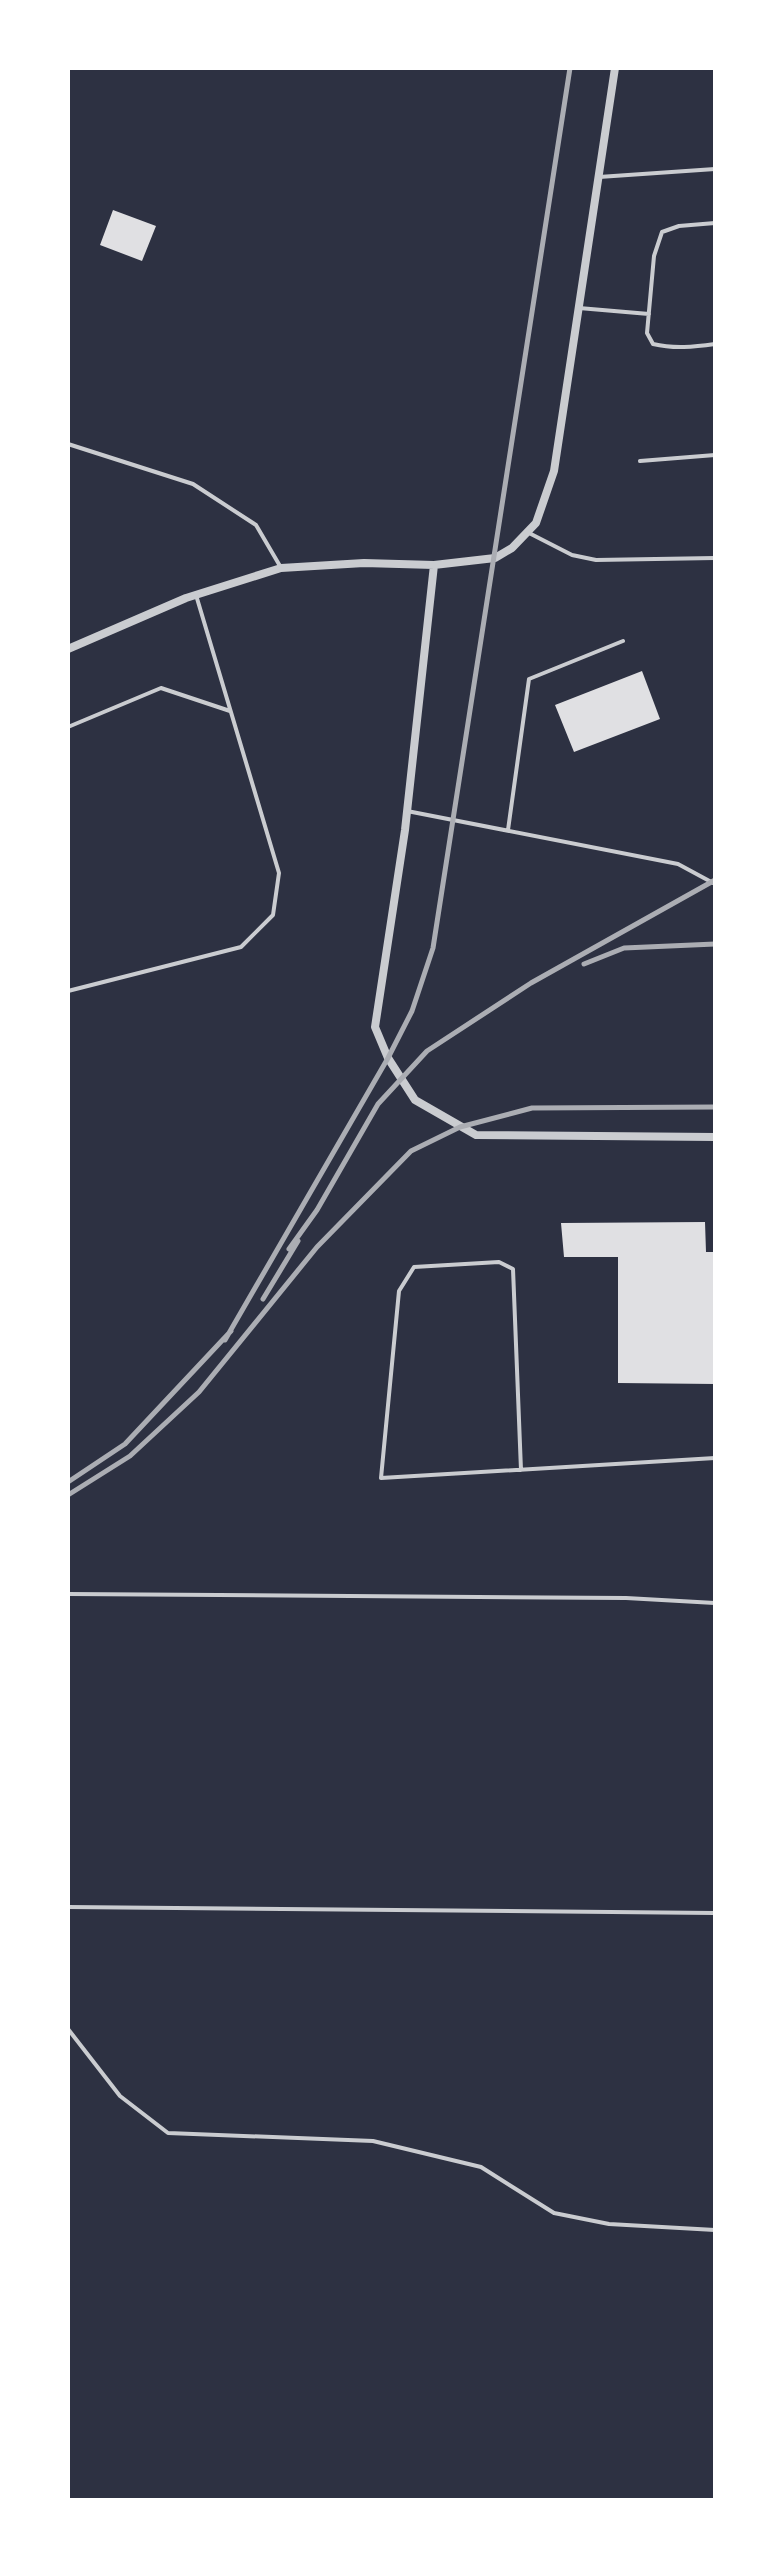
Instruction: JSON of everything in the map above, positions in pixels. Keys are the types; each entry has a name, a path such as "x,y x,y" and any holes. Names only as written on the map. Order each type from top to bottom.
{"street":[{"path":"68,649 196,595 281,568 364,563 434,565 495,558 512,548 536,523 554,471 615,68"},
{"path":"434,565 407,811 375,1027 388,1058 415,1100 476,1135 715,1137"}],"lane":[{"path":"599,177 715,169"},
{"path":"715,223 679,226 662,232 654,256 647,333 653,344 682,348 715,344"},
{"path":"578,308 649,314"},
{"path":"68,444 193,484 256,525 281,568"},
{"path":"640,461 715,455"},
{"path":"527,532 572,555 596,560 715,558"},
{"path":"68,991 241,947 273,915 279,873 196,595"},
{"path":"508,830 529,679 623,641"},
{"path":"68,727 161,688 230,711"},
{"path":"407,811 678,864 715,884"},
{"path":"521,1470 513,1269 499,1262 414,1267 399,1291 381,1478 521,1470 715,1458"},
{"path":"68,1594 626,1598 715,1603"},
{"path":"68,1907 715,1913"},
{"path":"68,2029 120,2096 168,2133 373,2141 481,2167 554,2213 609,2224 715,2230"}],"building":[{"path":"113,210 156,226 142,261 100,245"},
{"path":"642,671 660,719 574,752 555,705"},
{"path":"705,1222 706,1252 715,1252 715,1384 618,1383 618,1257 564,1257 561,1223"}],"railway":[{"path":"225,1340 388,1058 412,1011 433,948 570,68"},
{"path":"289,1249 317,1210 378,1104 427,1051 531,983 715,880"},
{"path":"584,964 624,948 715,944"},
{"path":"68,1495 130,1456 199,1392 317,1247 411,1151 460,1127 532,1108 715,1107"},
{"path":"263,1299 298,1241"},
{"path":"68,1482 125,1444 231,1331"}]}
